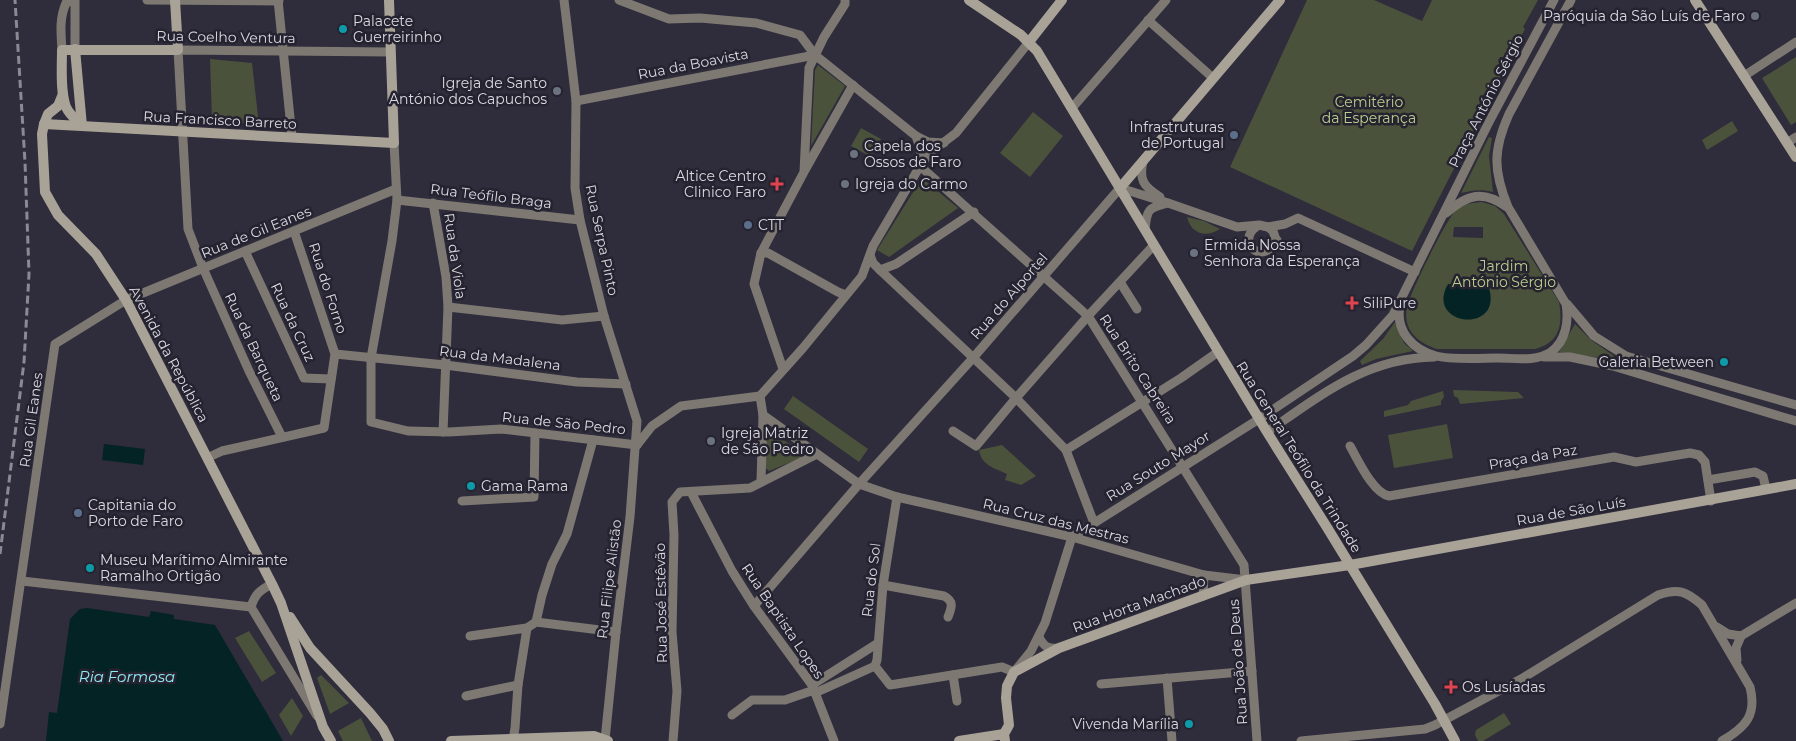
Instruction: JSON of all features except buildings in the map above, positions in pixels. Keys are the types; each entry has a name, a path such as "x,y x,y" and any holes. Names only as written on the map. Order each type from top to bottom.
{"street":[{"path":"74,0 75,49 82,126 71,116 66,107 63,94 60,21 66,3 74,0"},
{"path":"147,0 279,0 292,137"},
{"path":"176,0 178,50"},
{"path":"371,358 392,241 397,200 389,0"},
{"name":"Rua Serpa Pinto","path":"564,0 576,101 576,188 580,220 604,316 637,421"},
{"path":"619,0 669,19 700,18 756,22 800,35 815,55 916,136 928,142 944,142"},
{"path":"804,172 809,68 824,37 846,0"},
{"name":"Rua General Teófilo da Trindade","path":"969,0 1021,35 1037,51 1218,352 1456,741"},
{"path":"637,445 652,426 681,406 760,396 783,368 803,348 862,276 873,246 920,166 931,152 956,132 1062,0"},
{"path":"1072,108 1166,0"},
{"name":"Rua do Alportel","path":"754,606 859,484 973,358 1280,0"},
{"name":"Praça António Sérgio","path":"1259,419 1353,356 1392,317 1488,124 1554,0"},
{"name":"Praça António Sérgio","path":"1571,0 1502,131 1497,148 1496,164 1502,194 1508,207 1566,304 1594,336 1626,356 1796,405"},
{"path":"1695,0 1744,76 1792,140 1796,156"},
{"path":"1148,20 1213,78"},
{"path":"1744,76 1796,42"},
{"name":"Rua Coelho Ventura","path":"62,50 391,52"},
{"name":"Rua da Barqueta","path":"178,50 188,229 203,268 249,371 282,436"},
{"name":"Rua da Boavista","path":"576,101 815,55"},
{"path":"783,368 754,284 761,253 853,85"},
{"path":"44,124 48,114 58,106 63,94"},
{"name":"Rua Francisco Barreto","path":"44,124 394,143"},
{"name":"Avenida da República","path":"44,124 42,134 45,192 58,215 96,254 126,300 281,603 323,727"},
{"path":"916,136 921,150 920,166"},
{"path":"1144,160 1140,173 1144,184 1168,203"},
{"name":"Rua Brito Cabreira","path":"920,166 974,212 1088,316 1244,565 1246,580"},
{"path":"1120,188 1237,227 1268,227 1285,224 1298,218 1415,272"},
{"name":"Rua de Gil Eanes","path":"126,300 396,189"},
{"name":"Praça António Sérgio","path":"1443,215 1455,205 1476,195 1496,199 1508,207"},
{"name":"Rua Teófilo Braga","path":"397,200 580,220"},
{"name":"Rua da Viola","path":"433,203 446,277 448,307 443,432"},
{"path":"1145,229 1147,212 1152,207 1168,203"},
{"path":"880,270 896,264 974,212"},
{"path":"1237,227 1251,247 1257,252 1264,252 1269,250 1274,244 1285,224"},
{"path":"1251,247 1248,241 1249,235 1256,226"},
{"path":"1268,227 1273,231 1275,237 1274,244"},
{"name":"Rua do Forno","path":"294,231 335,354"},
{"path":"953,431 976,446 1088,316 1154,245"},
{"name":"Rua da Cruz","path":"245,251 304,378 332,379"},
{"path":"761,253 768,253 846,295"},
{"path":"870,255 873,263 880,270 1016,398 1066,450 1094,523"},
{"path":"1120,282 1138,309"},
{"name":"Rua Gil Eanes","path":"0,724 55,344 126,300"},
{"name":"Praça António Sérgio","path":"1401,301 1398,314 1405,336 1417,348 1438,356"},
{"path":"1538,358 1554,349 1562,339 1569,317 1566,304"},
{"path":"448,307 562,320 604,316"},
{"path":"1066,450 1185,376 1218,352"},
{"path":"207,458 222,451 324,428 335,354"},
{"name":"Rua da Madalena","path":"335,354 445,365 576,382 626,384"},
{"name":"Praça António Sérgio","path":"1267,432 1348,379 1369,369 1413,357 1438,356 1570,357 1613,366 1796,421"},
{"name":"Rua de São Pedro","path":"371,358 371,422 408,431 443,432 501,429 637,445"},
{"path":"760,396 763,415 761,481"},
{"name":"Rua Cruz das Mestras","path":"763,415 859,484 897,497 1072,537 1204,575 1246,580"},
{"name":"Rua Souto Mayor","path":"1072,537 1259,419"},
{"name":"Rua Filipe Alistão","path":"607,740 616,632 637,445 637,421"},
{"path":"462,501 534,497 535,433"},
{"path":"536,622 552,564 567,534 593,440"},
{"name":"Praça da Paz","path":"1350,446 1376,488 1382,494 1389,496 1614,457 1636,462 1690,453 1699,455 1705,462 1711,500"},
{"path":"691,492 750,488 817,454"},
{"path":"1708,480 1755,472 1763,476 1766,490"},
{"name":"Rua de São Luís","path":"1350,565 1796,484"},
{"name":"Rua José Estêvão","path":"673,741 677,691 672,632 674,535 672,502 680,492 691,492"},
{"name":"Rua Baptista Lopes","path":"691,492 732,572 814,690 834,741"},
{"name":"Rua do Sol","path":"875,666 883,585 897,497"},
{"path":"959,741 1005,738 1009,725 1006,698 1007,686 1014,672 1031,651 1039,637 1072,537"},
{"name":"Rua Horta Machado","path":"1014,672 1059,648 1246,580 1350,565"},
{"path":"1203,596 1204,575"},
{"name":"Rua João de Deus","path":"1246,580 1257,741"},
{"path":"22,581 251,607 254,597 261,590 272,584"},
{"path":"883,585 944,596 950,599 952,603 952,609 948,617"},
{"path":"1300,741 1425,729 1444,721 1521,679 1658,595 1669,591 1681,591 1702,605 1750,687 1753,697 1748,721 1739,730 1722,741"},
{"name":"Avenida da República","path":"281,603 310,648 370,713 383,729 389,741"},
{"path":"1738,666 1735,654 1740,636 1796,603"},
{"name":"Avenida da República","path":"251,607 331,741"},
{"path":"470,636 527,628 536,622 616,632"},
{"path":"1713,624 1720,631 1740,636"},
{"path":"513,740 518,685 527,628"},
{"path":"1039,637 1043,645 1049,649 1059,648"},
{"path":"814,690 878,643"},
{"path":"732,715 752,700 784,700 875,666 890,685 1002,667 1014,672"},
{"path":"1101,684 1252,671"},
{"path":"953,675 957,701"},
{"path":"1167,678 1172,741"},
{"path":"466,696 518,685"},
{"path":"451,741 559,739 594,736 607,740"}],"green space":[{"name":"Cemitério da Esperança","path":"1307,0 1374,0 1422,21 1432,0 1538,0 1412,251 1230,167"},
{"path":"1796,57 1796,122 1791,125 1762,78"},
{"path":"210,59 252,63 259,125 212,120"},
{"path":"818,65 845,86 811,146 815,70"},
{"path":"1033,112 1063,136 1030,177 1000,153"},
{"path":"1732,121 1738,131 1707,150 1702,140"},
{"path":"861,128 881,139 871,157 851,146"},
{"path":"1489,137 1492,138 1489,156 1493,192 1477,190 1461,193"},
{"path":"922,178 958,208 889,257 877,250"},
{"name":"Jardim António Sérgio","path":"1482,202 1495,206 1504,214 1559,302 1560,325 1558,332 1550,342 1543,346 1535,349 1437,349 1419,340 1411,332 1407,320 1407,307 1429,257 1451,216 1462,206","holes":["1454,227 1483,227 1483,238 1453,237"]},
{"path":"1187,217 1204,221 1220,229 1210,233 1200,233 1192,227"},
{"path":"1395,322 1404,343 1413,351 1376,359 1362,365 1360,361 1383,339"},
{"path":"1575,324 1591,340 1614,356 1613,360 1559,352"},
{"path":"1453,390 1518,392 1524,398 1460,404 1458,398 1454,396"},
{"path":"1443,391 1444,397 1441,405 1384,417 1384,411 1408,405 1411,401"},
{"path":"793,396 868,449 859,462 784,409"},
{"path":"1447,424 1453,458 1394,468 1388,435"},
{"path":"772,432 801,452 801,458 769,471 763,466 766,433"},
{"path":"1002,445 1036,476 1021,485 1005,480 1007,474 985,463 979,450"},
{"path":"249,631 276,673 262,682 235,638"},
{"path":"321,675 349,703 330,714 317,678"},
{"path":"292,698 303,716 291,736 279,715"},
{"path":"1504,713 1511,724 1483,741 1478,741 1475,735 1476,730"},
{"path":"361,718 372,741 343,741 338,731"}],"water":[{"path":"1448,284 1489,288 1490,303 1485,313 1476,318 1465,319 1454,316 1446,309 1443,298"},
{"path":"104,444 145,449 143,465 102,460"},
{"name":"Ria Formosa","path":"87,608 149,617 151,611 174,615 174,619 215,625 283,741 46,741 49,712 57,713 70,619 80,609"}],"railway":[{"path":"0,554 24,362 29,274 25,162 15,0"}],"place":[{"name":"Paróquia da São Luís de Faro","path":"1755,16"},
{"name":"Palacete Guerreirinho","path":"343,29"},
{"name":"Igreja de Santo António dos Capuchos","path":"557,91"},
{"name":"Infrastruturas de Portugal","path":"1234,135"},
{"name":"Capela dos Ossos de Faro","path":"854,154"},
{"name":"Altice Centro Clinico Faro","path":"777,184"},
{"name":"Igreja do Carmo","path":"845,184"},
{"name":"CTT","path":"748,225"},
{"name":"Ermida Nossa Senhora da Esperança","path":"1194,253"},
{"name":"SiliPure","path":"1352,303"},
{"name":"Galeria Between","path":"1724,362"},
{"name":"Igreja Matriz de São Pedro","path":"711,441"},
{"name":"Gama Rama","path":"471,486"},
{"name":"Capitania do Porto de Faro","path":"78,513"},
{"name":"Museu Marítimo Almirante Ramalho Ortigão","path":"90,568"},
{"name":"Os Lusíadas","path":"1451,687"},
{"name":"Vivenda Marília","path":"1189,724"}]}
